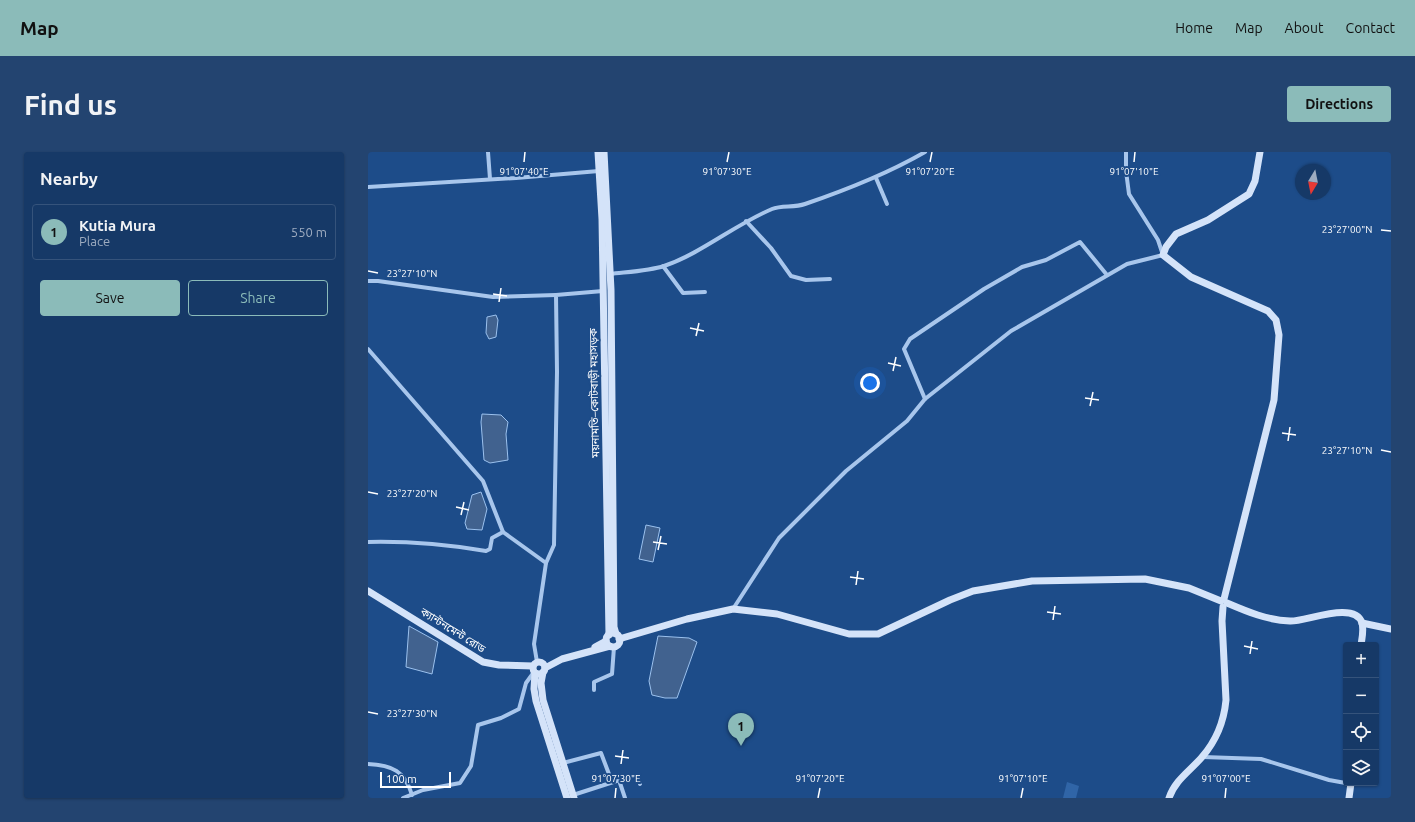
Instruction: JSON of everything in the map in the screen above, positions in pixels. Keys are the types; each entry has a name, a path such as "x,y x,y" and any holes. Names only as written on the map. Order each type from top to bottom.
{"main road":[{"name":"ময়নামতি–কোটবাড়ী মহাসড়ক","path":"598,152 607,274 604,291 609,413"},
{"name":"ময়নামতি–কোটবাড়ী মহাসড়ক","path":"604,152 612,641"},
{"path":"1169,798 1176,784 1203,757 1212,745 1225,712 1226,700 1222,621 1224,602 1274,400 1278,324 1274,315 1268,311 1191,277 1162,255 1176,234 1208,220 1249,194 1255,181 1260,152"},
{"path":"539,668 612,641 687,618 733,609 754,610 777,614 849,634 878,634 950,600 973,591 1032,581 1145,578 1189,588 1261,617 1292,621 1346,612 1360,619 1362,623 1361,642"},
{"name":"ক্যান্টনমেন্ট রোড","path":"368,591 483,662 499,665 539,668"},
{"path":"1362,623 1391,629"},
{"path":"539,668 543,700 563,762 571,797"},
{"path":"539,668 534,689 536,701 571,797"},
{"path":"1349,798 1351,786"}],"street":[{"path":"488,152 490,179"},
{"path":"607,274 663,266 700,249 746,221 774,208 802,205 876,178 925,152"},
{"path":"733,609 779,538 846,471 908,421 925,399 1011,331 1127,264 1162,255 1158,240 1129,194 1126,171 1126,152"},
{"path":"368,187 599,171"},
{"path":"876,178 887,204"},
{"path":"746,221 771,248 791,276 806,280 830,278"},
{"path":"925,399 904,349 910,339 945,313 1022,267 1046,260 1080,242 1107,275"},
{"path":"663,266 683,293 705,292"},
{"path":"368,281 378,281 493,297 556,295 604,291"},
{"path":"403,798 422,790 460,783 471,766 478,725 501,718 520,708 526,683 539,668 534,644 546,563 554,545 557,372 556,295"},
{"path":"368,349 483,481 503,532 546,563"},
{"path":"368,356 373,355"},
{"path":"368,542 412,541 446,544 486,551 490,549 492,538 503,532"},
{"path":"594,690 594,682 610,675 613,672 612,641"},
{"path":"563,762 601,753 612,782"},
{"path":"1203,757 1261,759 1329,780 1343,782"},
{"path":"368,764 386,765 400,773 408,783 412,795"},
{"path":"571,797 612,782 635,776 640,784"},
{"path":"619,780 625,798"}],"shaded area":[{"path":"496,315 498,320 496,337 489,339 486,333 487,317"},
{"path":"482,414 501,415 508,422 506,434 508,460 490,463 484,460 481,422"},
{"path":"481,492 487,509 482,530 467,529 465,523 472,495"},
{"path":"646,525 660,528 653,562 639,559"},
{"path":"409,626 438,642 432,674 406,667"},
{"path":"658,636 689,638 697,642 677,698 665,698 652,695 649,681"},
{"path":"1067,782 1079,786 1076,798 1063,798"}],"place":[{"name":"Kutia Mura","path":"741,746"}]}
